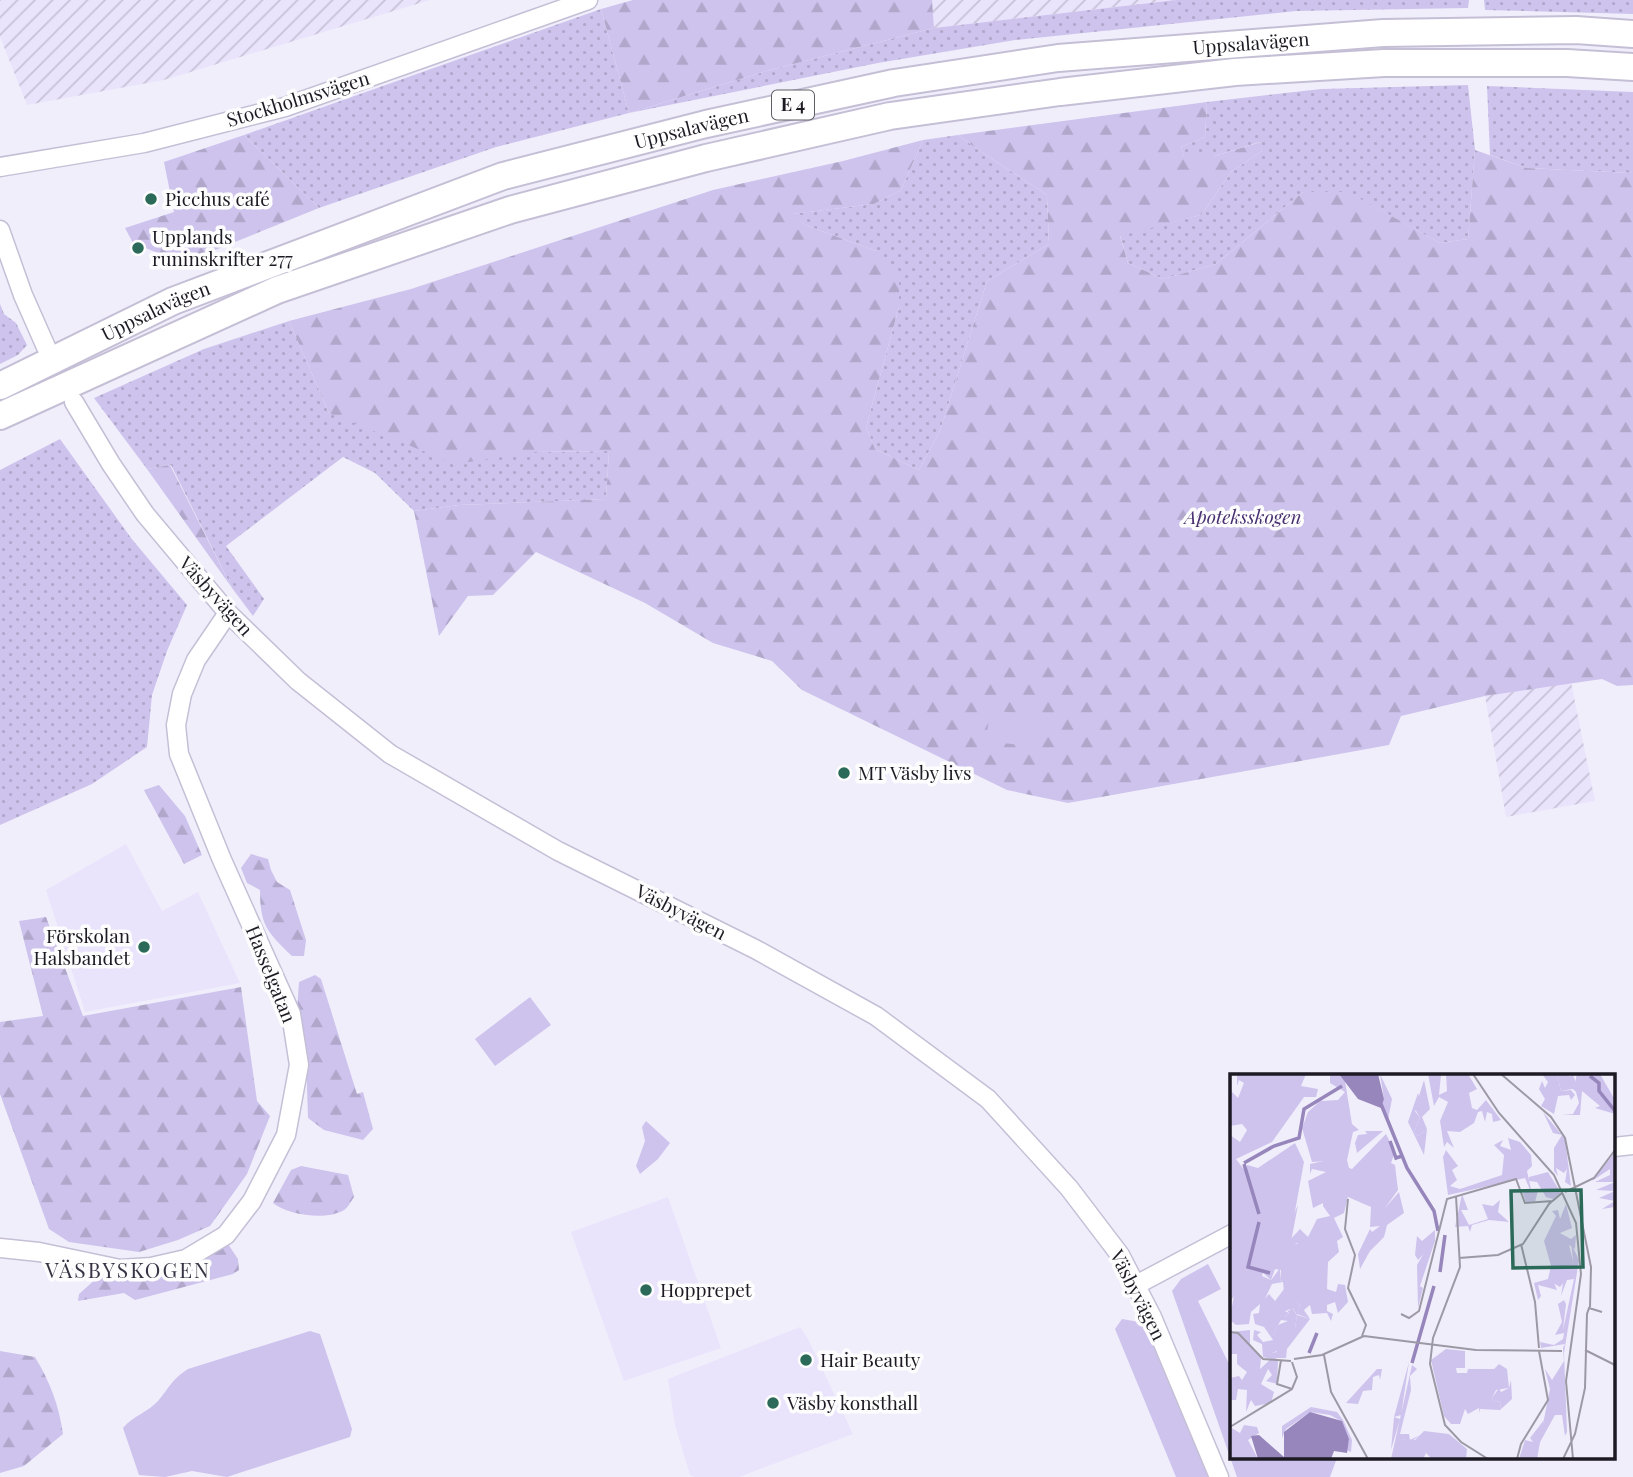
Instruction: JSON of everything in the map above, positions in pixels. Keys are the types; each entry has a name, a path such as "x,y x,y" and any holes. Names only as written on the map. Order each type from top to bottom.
{"highway":[{"name":"Uppsalavägen","path":"0,386 173,301 503,176 706,124 867,89 1058,58 1232,43 1383,33 1576,30 1633,34"},
{"name":"Uppsalavägen","path":"0,416 277,289 510,210 706,158 890,116 1060,92 1235,72 1384,63 1633,67"}],"street":[{"name":"Stockholmsvägen","path":"0,167 144,143 285,107 588,0"},
{"path":"0,230 23,295 46,347"},
{"name":"Väsbyvägen","path":"74,402 145,514 228,613 298,681 390,754 558,851 755,949 887,1025 988,1100 1069,1188 1119,1255 1167,1352 1219,1477"},
{"name":"Hasselgatan","path":"0,1248 39,1252 120,1269 152,1267 186,1259 226,1235 252,1201 286,1135 299,1065 291,1014 178,754 176,725 182,694 196,660 228,613"},
{"path":"1136,1285 1230,1235"}],"shaded area":[{"path":"0,0 430,0 164,80 27,105 0,37"},
{"path":"932,0 1176,0 934,28"},
{"path":"1571,682 1595,801 1506,817 1485,696"},
{"name":"Förskolan Halsbandet","path":"126,844 162,911 198,892 240,983 85,1012 46,890"},
{"name":"Hopprepet","path":"668,1197 721,1348 624,1381 571,1232"},
{"path":"800,1327 853,1434 739,1477 690,1475 675,1425 668,1379"}],"green space":[{"path":"633,0 932,0 934,28 770,70 629,113 601,9"},
{"path":"1176,0 1469,0 1468,8 1296,11 1015,40 878,63 629,113 770,70 934,28"},
{"path":"1484,0 1633,0 1633,14 1485,10"},
{"path":"601,9 629,113 496,147 319,208 244,135"},
{"path":"1468,85 1475,150 1468,239 1440,243 1347,192 1303,192 1216,264 1163,279 1128,263 1120,235 1201,215 1231,172 1262,151 1260,142 1214,156 1184,156 1181,147 1205,137 1207,102 1321,89"},
{"path":"1487,86 1633,92 1633,173 1527,168 1490,155"},
{"name":"Apoteksskogen","path":"1207,102 1205,137 1181,147 1184,156 1214,156 1261,142 1262,151 1231,172 1201,215 1120,236 1128,263 1163,279 1216,264 1303,192 1348,192 1440,243 1468,239 1475,150 1527,168 1633,173 1633,685 1617,686 1602,679 1485,696 1401,716 1389,745 1068,803 1007,790 802,690 772,661 713,643 645,603 536,552 493,595 468,596 439,636 414,511 459,505 606,499 609,451 535,452 455,464 329,413 289,321 411,289 713,190 923,140 901,190 874,204 792,214 805,225 876,251 899,271 899,307 866,427 875,449 919,470 940,431 987,281 1049,244 1047,195 958,135"},
{"path":"244,135 319,208 183,263 133,243 125,228 174,212 164,162"},
{"path":"958,135 1047,195 1049,244 987,281 940,431 919,470 875,449 866,427 899,307 876,251 805,225 791,214 874,204 901,190 923,140"},
{"path":"0,304 4,314 16,323 27,345 18,355 0,364"},
{"path":"289,321 329,413 535,452 609,451 606,499 459,505 414,511 375,473 343,457 226,546 264,599 253,616 232,588 171,465 147,469 94,398 204,349"},
{"path":"60,439 131,538 187,605 152,695 147,747 92,784 0,825 0,470"},
{"path":"170,465 232,588 147,469"},
{"path":"990,710 1040,716 1036,747 986,741"},
{"path":"159,785 185,816 202,855 184,864 144,790"},
{"path":"251,854 268,859 277,882 290,890 306,940 304,956 292,956 267,927 261,912 260,890 247,883 241,868"},
{"path":"46,917 83,1016 241,987 257,1101 270,1116 247,1174 210,1226 178,1240 139,1252 69,1242 49,1229 0,1094 0,1022 43,1016 19,921"},
{"path":"315,975 321,979 357,1094 363,1092 373,1129 363,1140 324,1130 308,1118 306,1057 297,1011 299,982"},
{"path":"530,997 551,1025 495,1066 475,1039"},
{"path":"646,1121 670,1143 658,1159 640,1174 636,1166 645,1141 642,1127"},
{"path":"301,1166 348,1175 354,1197 347,1208 318,1216 288,1211 273,1203 291,1170"},
{"path":"228,1244 238,1259 239,1270 233,1274 135,1300 124,1293 78,1301 79,1294 98,1277 133,1278 166,1272 198,1261"},
{"path":"1208,1264 1221,1289 1198,1301 1230,1366 1230,1457 1172,1291 1181,1279"},
{"path":"1122,1319 1139,1322 1147,1331 1208,1477 1176,1477 1115,1329"},
{"path":"310,1331 320,1334 352,1429 350,1437 227,1477 192,1471 165,1477 139,1475 123,1428 154,1405 178,1377 188,1369"},
{"path":"0,1351 35,1357 53,1394 63,1434 24,1466 0,1473"},
{"path":"1231,1460 1336,1460 1330,1477 1237,1477"}],"place":[{"name":"Picchus café","path":"151,199"},
{"name":"Upplands runinskrifter 277","path":"138,248"},
{"name":"MT Väsby livs","path":"844,773"},
{"name":"Förskolan Halsbandet","path":"144,947"},
{"name":"Hopprepet","path":"646,1290"},
{"name":"Hair Beauty","path":"806,1360"},
{"name":"Väsby konsthall","path":"773,1403"}],"district":[{"name":"VÄSBYSKOGEN","path":"128,1271"}]}
